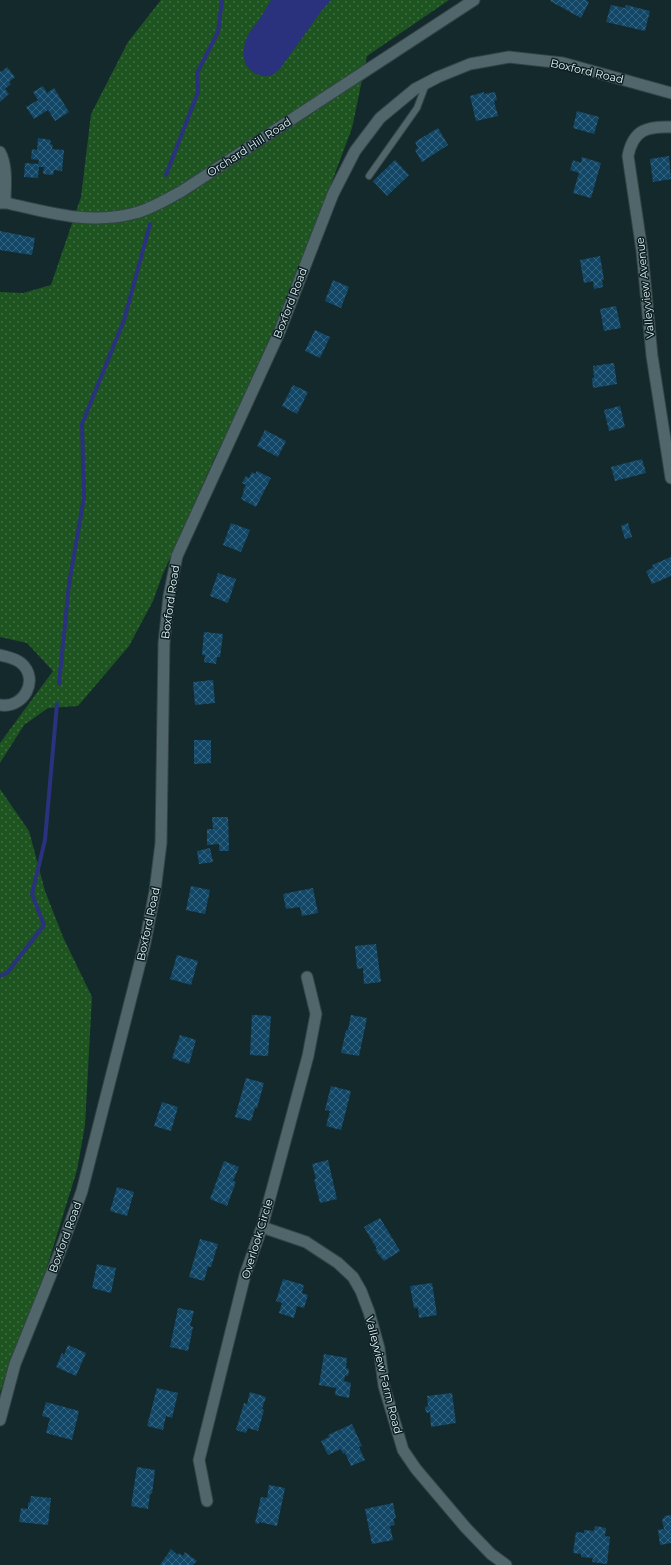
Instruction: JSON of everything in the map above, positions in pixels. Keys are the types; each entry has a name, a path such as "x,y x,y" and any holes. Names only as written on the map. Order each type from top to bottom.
{"street":[{"name":"Orchard Hill Road","path":"2,203 64,216 92,219 112,218 136,213 161,202 188,187 474,0"},
{"name":"Boxford Road","path":"0,1420 15,1364 58,1257 82,1191 155,891 161,843 164,643 169,596 177,556 278,333 333,194 356,151 380,118 415,89 438,76 470,64 509,57 563,63 671,93"},
{"name":"Valleyview Avenue","path":"671,127 650,128 639,133 630,148 628,156 642,251 652,356 671,478"},
{"path":"0,152 3,157 5,168 2,203"},
{"path":"0,655 12,658 21,663 27,671 29,681 27,691 22,699 13,705 0,706"},
{"name":"Overlook Circle","path":"208,1501 199,1460 246,1275 262,1227 308,1056 316,1014 307,978"},
{"name":"Valleyview Farm Road","path":"262,1227 306,1242 338,1263 353,1278 361,1291 369,1312 379,1348 384,1386 403,1450 416,1469 462,1523 491,1554 506,1565"}],"lane":[{"path":"369,176 416,108 426,83"}],"green space":[{"path":"161,0 449,0 367,56 352,128 284,310 255,376 215,457 162,576 153,601 129,646 78,706 48,708 24,725 0,763 0,743 53,671 27,643 0,637 0,292 23,293 51,285 81,197 91,114 128,42"},
{"path":"0,789 29,831 45,891 63,937 92,997 85,1125 77,1170 29,1320 13,1355 0,1392"}],"shaded area":[{"path":"271,0 331,0 322,10 279,70 274,74 264,76 257,74 248,68 244,58 244,47 248,35"}],"building":[{"path":"586,0 589,2 581,18 550,1"},
{"path":"611,5 625,8 626,5 650,11 645,31 606,22"},
{"path":"7,67 15,77 9,82 11,84 5,89 9,94 0,102 0,71 1,72"},
{"path":"43,86 47,93 54,88 69,112 55,121 48,110 34,119 26,107 38,100 33,92"},
{"path":"484,92 484,94 495,92 497,100 494,101 498,116 476,121 470,96"},
{"path":"577,111 599,117 594,134 573,128"},
{"path":"438,128 448,145 422,162 415,150 418,148 415,142"},
{"path":"38,138 51,140 50,144 53,145 52,149 64,150 62,171 54,170 53,175 43,174 44,167 39,167 38,178 24,177 25,163 38,164 39,160 31,159 32,149 37,150"},
{"path":"669,156 671,179 653,182 650,159"},
{"path":"582,157 601,163 591,198 573,193 579,173 570,170 573,160 581,163"},
{"path":"395,160 409,175 387,196 373,181"},
{"path":"0,231 35,238 32,255 0,250"},
{"path":"600,256 604,280 602,280 603,287 594,289 593,281 584,283 580,260"},
{"path":"333,280 349,287 341,308 325,301"},
{"path":"616,306 621,328 604,331 600,309"},
{"path":"315,330 330,337 320,358 305,351"},
{"path":"614,363 617,384 593,388 593,366"},
{"path":"293,385 308,392 297,414 282,406"},
{"path":"620,406 625,427 609,431 604,410"},
{"path":"265,430 286,441 278,457 257,446"},
{"path":"642,459 646,473 615,481 611,467"},
{"path":"257,471 271,478 256,507 241,499 246,485 242,483 246,476 249,478 252,472 255,474"},
{"path":"231,523 250,530 241,552 223,545"},
{"path":"628,523 632,537 625,539 621,526"},
{"path":"671,557 671,576 652,584 646,571 653,568 652,565"},
{"path":"218,573 236,579 228,603 210,596"},
{"path":"204,632 223,634 220,657 217,657 216,664 204,662 205,655 202,655"},
{"path":"213,680 215,703 195,705 193,682"},
{"path":"194,740 211,740 211,763 194,764"},
{"path":"212,817 228,817 229,851 219,851 219,844 207,845 207,829 213,829"},
{"path":"210,848 213,862 199,864 197,851"},
{"path":"191,886 210,890 205,914 186,910"},
{"path":"313,888 318,913 302,916 300,907 286,909 283,894"},
{"path":"376,944 381,982 364,984 363,968 357,969 355,946"},
{"path":"177,955 198,961 191,985 170,979"},
{"path":"252,1015 271,1016 268,1056 250,1055"},
{"path":"351,1015 367,1018 359,1056 341,1053"},
{"path":"180,1035 196,1040 189,1064 172,1058"},
{"path":"246,1078 264,1083 257,1108 255,1108 251,1121 235,1117"},
{"path":"331,1086 351,1091 341,1130 326,1126 330,1111 325,1110"},
{"path":"162,1102 178,1107 171,1131 154,1126"},
{"path":"328,1160 337,1199 320,1203 312,1164"},
{"path":"224,1161 239,1167 233,1181 236,1182 227,1206 210,1199"},
{"path":"117,1187 134,1192 127,1216 110,1211"},
{"path":"380,1218 400,1251 384,1261 375,1250 377,1249 364,1227"},
{"path":"200,1239 218,1244 211,1267 208,1267 204,1281 189,1277"},
{"path":"97,1264 116,1268 111,1293 92,1288"},
{"path":"283,1279 304,1285 302,1293 308,1295 304,1308 297,1306 294,1318 279,1313 282,1303 276,1301"},
{"path":"432,1283 437,1315 419,1318 418,1308 414,1308 410,1286"},
{"path":"178,1308 194,1311 190,1326 193,1327 188,1351 170,1347"},
{"path":"68,1345 86,1353 76,1376 56,1367 62,1353 64,1355"},
{"path":"324,1354 347,1358 346,1368 349,1369 348,1376 345,1375 344,1381 351,1383 349,1398 335,1395 336,1388 319,1385"},
{"path":"157,1388 178,1393 172,1418 166,1416 163,1430 147,1426"},
{"path":"250,1392 266,1397 258,1431 248,1428 246,1433 236,1430 244,1403 247,1404"},
{"path":"452,1393 456,1423 431,1427 430,1412 426,1413 425,1407 428,1406 427,1396"},
{"path":"46,1402 79,1411 72,1440 46,1433 50,1418 42,1416"},
{"path":"352,1424 362,1446 359,1447 365,1460 351,1466 345,1453 343,1454 341,1449 328,1455 321,1441 329,1437 328,1435"},
{"path":"137,1467 155,1470 152,1494 150,1494 148,1509 131,1506"},
{"path":"269,1485 285,1488 277,1526 259,1522 259,1524 255,1523 261,1497 267,1498"},
{"path":"31,1496 51,1498 48,1525 19,1522 21,1508 28,1509 28,1502 30,1503"},
{"path":"393,1503 396,1518 393,1519 395,1525 390,1526 393,1540 372,1544 365,1509"},
{"path":"671,1515 671,1543 660,1545 658,1530 664,1529 662,1520 665,1516"},
{"path":"595,1526 606,1528 605,1536 610,1537 607,1564 592,1562 593,1558 581,1557 581,1554 573,1553 576,1532 584,1533 584,1530 594,1531"},
{"path":"171,1549 178,1555 179,1553 183,1556 185,1552 197,1561 193,1565 160,1565"}],"waterway":[{"path":"166,175 198,92 197,73 218,32 222,0"},
{"path":"59,684 69,584 84,497 82,424 124,320 150,224"},
{"path":"0,976 7,973 44,925 32,894 45,840 57,704"}]}
